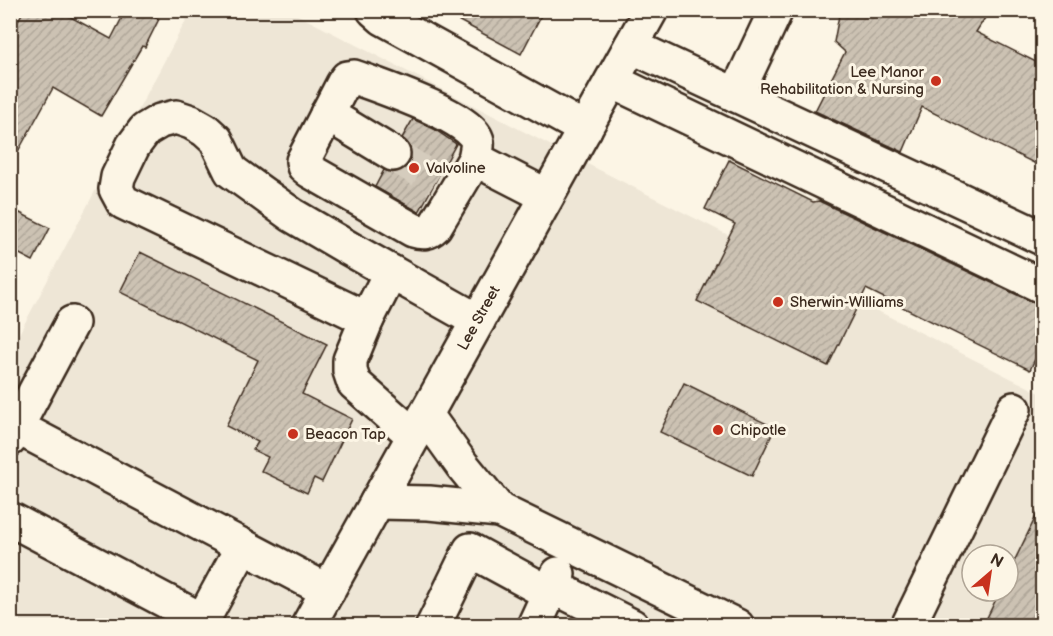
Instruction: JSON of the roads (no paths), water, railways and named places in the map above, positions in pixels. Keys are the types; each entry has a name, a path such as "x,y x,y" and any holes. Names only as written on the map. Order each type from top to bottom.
{"main road":[{"path":"375,10 383,18 585,129"},
{"name":"Lee Street","path":"308,626 651,10"},
{"path":"736,95 776,10"},
{"path":"631,46 1042,238"},
{"path":"354,77 441,111 472,132 477,140 476,159 446,187 435,226 430,231 422,233 413,230 304,166 303,161 327,114 342,84 347,78 354,77"},
{"path":"612,81 1042,286"},
{"path":"327,114 393,154"},
{"path":"367,319 123,202 116,189 118,177 133,146 145,130 160,121 176,117 205,130 216,140 231,171 292,214 478,321"},
{"path":"476,159 547,196"},
{"path":"391,272 367,319 350,360 350,371 354,383 420,425 462,465 499,510"},
{"path":"72,323 14,433 243,546 328,591"},
{"path":"908,626 1014,410"},
{"path":"377,502 429,502 499,510 737,626"},
{"path":"10,519 200,619 206,614 243,546"},
{"path":"534,626 572,545"},
{"path":"433,626 470,550 551,590 632,626"}],"tunnel":[{"path":"393,154 436,181"}],"place":[{"name":"Lee Manor Rehabilitation & Nursing","path":"936,81"},
{"name":"Valvoline","path":"414,168"},
{"name":"Sherwin-Williams","path":"778,302"},
{"name":"Chipotle","path":"718,430"},
{"name":"Beacon Tap","path":"293,434"}]}
